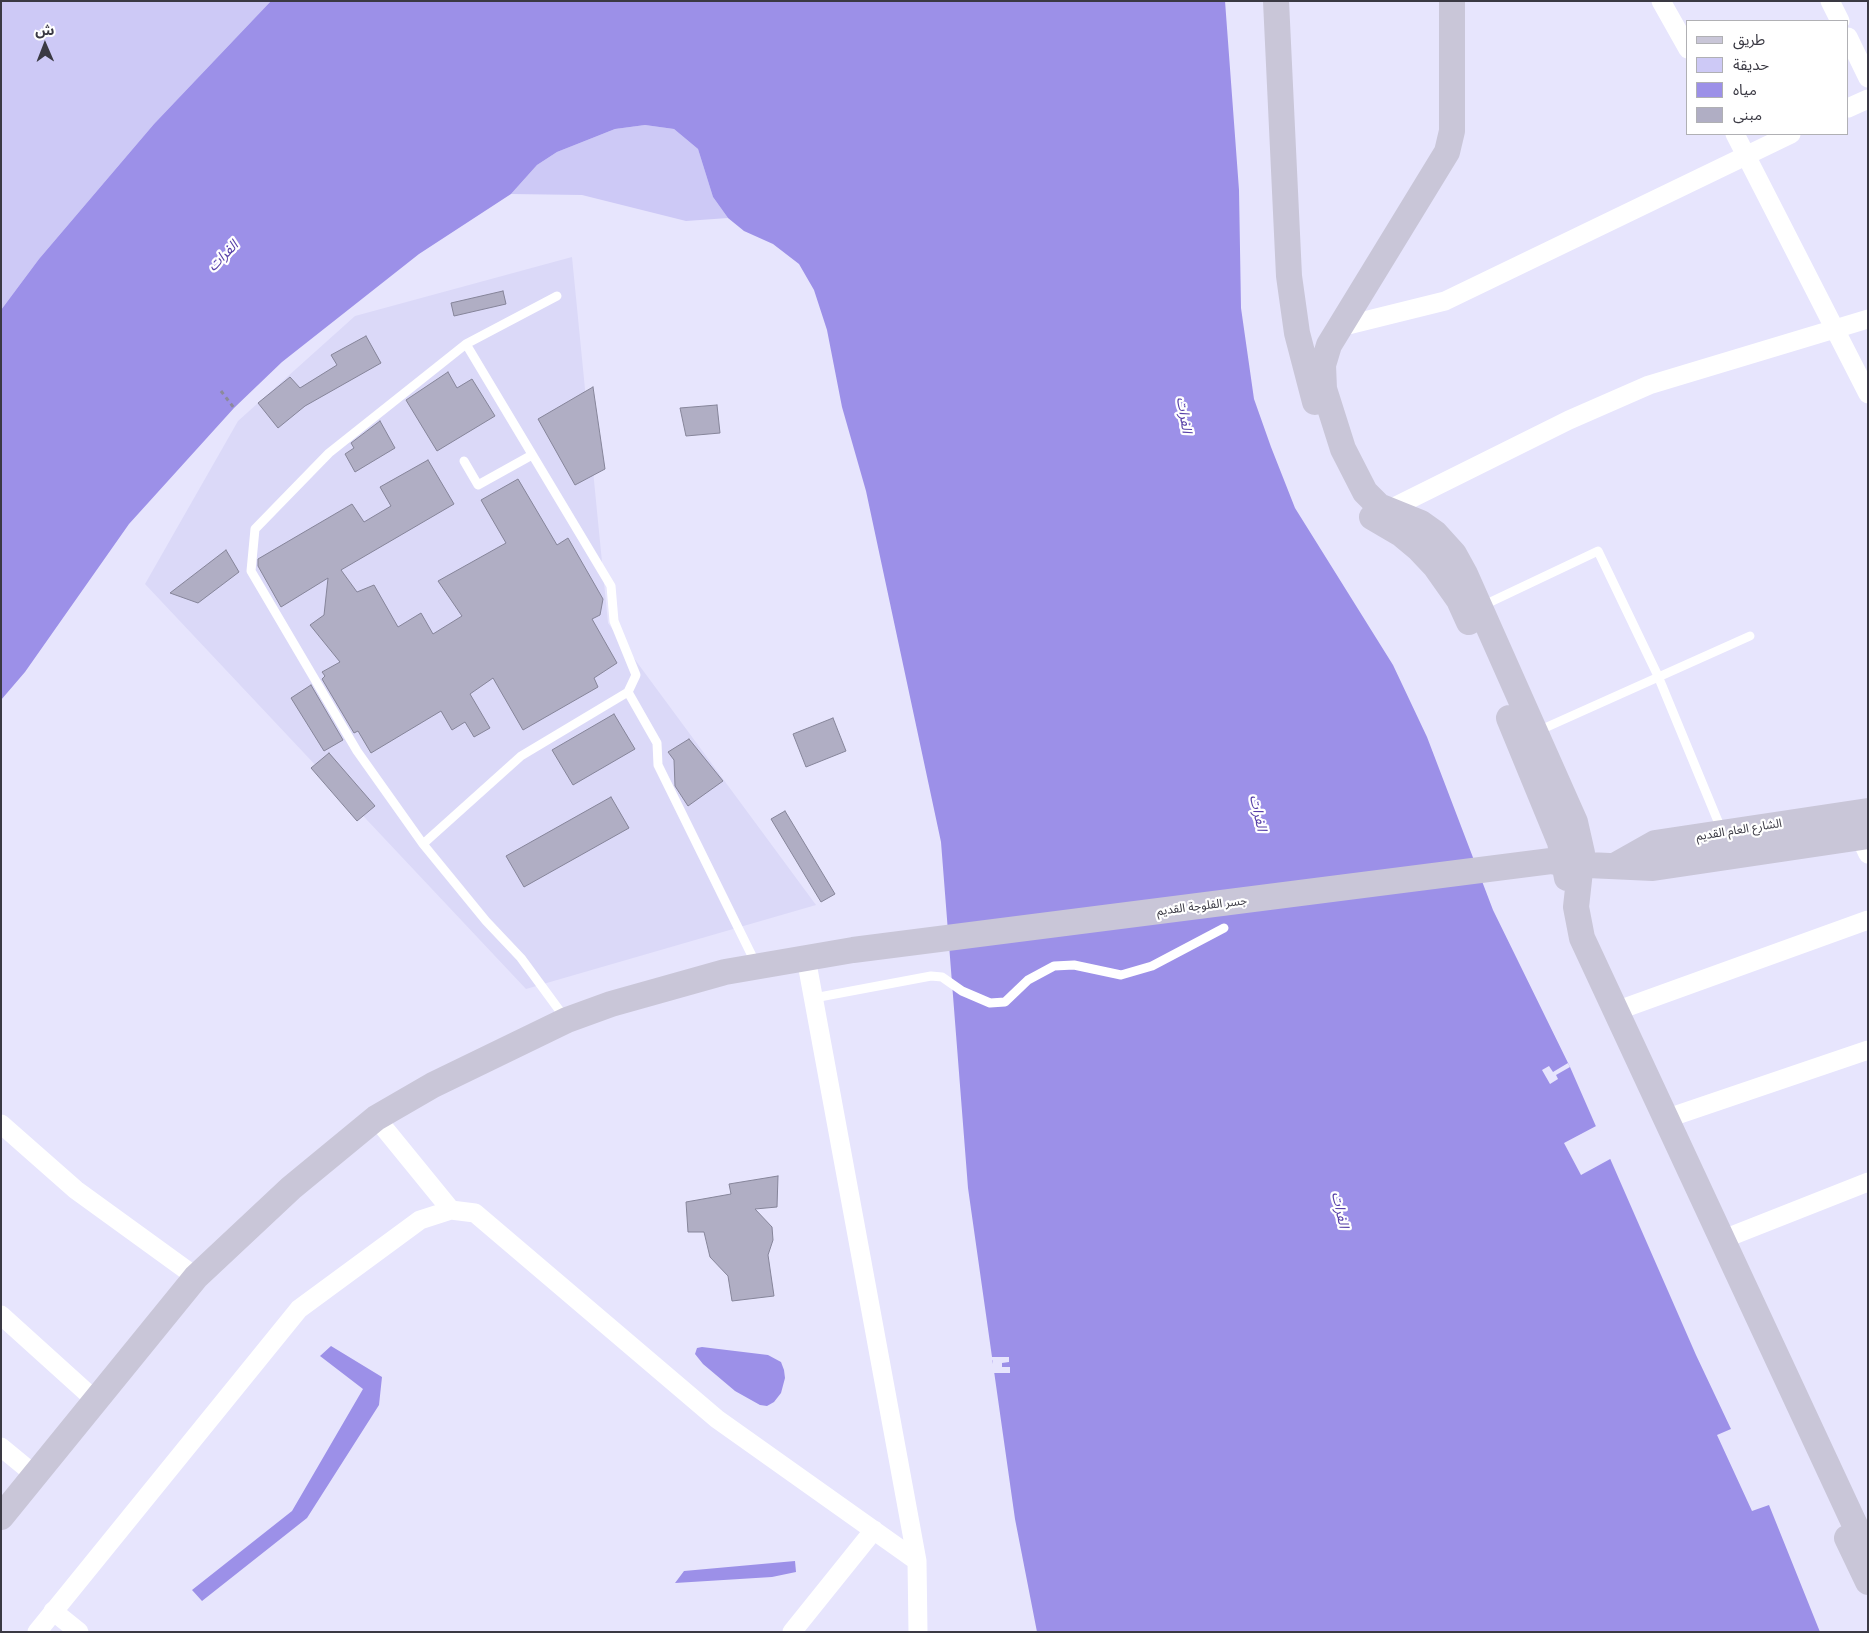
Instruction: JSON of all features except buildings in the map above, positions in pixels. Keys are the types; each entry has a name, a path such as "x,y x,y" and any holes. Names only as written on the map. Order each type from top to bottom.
{"street":[{"path":"1276,1 1289,276 1297,333 1308,381 1344,486 1356,505 1380,514 1421,523 1447,545 1460,564 1575,822 1579,837 1566,863 1566,916 1575,955 1868,1582"},
{"path":"1452,1 1452,132 1448,152 1337,331 1325,355 1322,377 1332,419 1343,448 1365,492 1379,506 1380,514 1435,566 1459,600 1540,791 1566,863 1579,928 1665,1119 1868,1553"},
{"path":"1661,1 1686,45"},
{"path":"1830,1 1840,20"},
{"path":"1849,39 1868,78"},
{"path":"1849,108 1868,99"},
{"path":"1736,135 1868,394"},
{"path":"1297,333 1314,339 1445,301 1789,135"},
{"path":"1380,514 1569,420 1649,385 1868,319"},
{"name":"الشارع العام القديم","path":"1616,865 1655,843 1868,811"},
{"name":"الشارع العام القديم","path":"1566,863 1654,868 1865,842"},
{"name":"جسر الفلوجة القديم","path":"1,1516 196,1277 291,1188 376,1118 433,1085 567,1020 620,1001 725,972 853,950 1566,863"},
{"path":"1616,1011 1868,920"},
{"path":"806,958 917,1561 918,1632"},
{"path":"1665,1119 1868,1050"},
{"path":"376,1118 450,1210"},
{"path":"1,1124 76,1190 196,1277"},
{"path":"1721,1240 1868,1182"},
{"path":"37,1632 299,1309 420,1220 450,1210 475,1213 717,1419 917,1561"},
{"path":"1,1315 95,1400"},
{"path":"1,1447 35,1475"},
{"path":"792,1632 874,1530"},
{"path":"53,1612 79,1632"}],"lane":[{"path":"557,296 466,344 329,452 255,529 251,571 357,751 423,844 486,921 521,958 567,1020"},
{"path":"423,844 521,756 628,692 636,674 614,621 611,586 466,344"},
{"path":"464,461 478,485 532,455"},
{"path":"1480,607 1598,551 1658,676 1722,833"},
{"path":"1535,732 1750,636"},
{"path":"628,692 657,743 658,765 756,966"},
{"path":"814,998 931,976 942,977 962,991 990,1003 1005,1002 1028,980 1054,966 1074,965 1122,975 1152,966 1224,928"}],"path":[{"path":"221,391 234,408"}],"shaded area":[{"path":"572,257 608,623 816,905 526,989 145,584 238,421 355,316"}],"green space":[{"path":"1,1 271,1 154,124 39,259 1,310"},
{"path":"645,125 674,129 698,149 713,197 728,218 686,221 582,195 511,194 537,165 557,152 615,129"}],"water":[{"name":"الفرات","path":"271,1 1225,1 1239,190 1241,308 1254,399 1271,447 1295,508 1393,665 1427,737 1493,910 1570,1067 1696,1355 1731,1429 1717,1435 1752,1511 1769,1505 1820,1632 1037,1632 1015,1519 968,1188 941,842 866,491 842,407 827,330 814,290 799,264 773,244 744,231 728,218 713,197 698,149 674,129 645,125 615,129 557,152 537,165 511,194 419,254 282,362 234,408 129,524 25,672 1,700 1,310 39,259 154,124"},
{"path":"331,1346 382,1377 379,1405 307,1518 202,1601 192,1590 292,1511 363,1389 320,1356"},
{"path":"697,1348 768,1355 781,1362 785,1378 781,1393 774,1402 767,1406 760,1405 735,1391 703,1364 695,1354"},
{"path":"795,1561 796,1572 772,1577 675,1583 684,1571"}],"pier":[{"path":"1568,1063 1570,1067 1556,1075 1558,1079 1550,1084 1542,1070 1549,1066 1553,1072"},
{"path":"1598,1125 1612,1158 1581,1175 1564,1143"},
{"path":"990,1357 1009,1357 1009,1362 1002,1363 1002,1367 1010,1367 1010,1373 992,1373 993,1361"}]}
